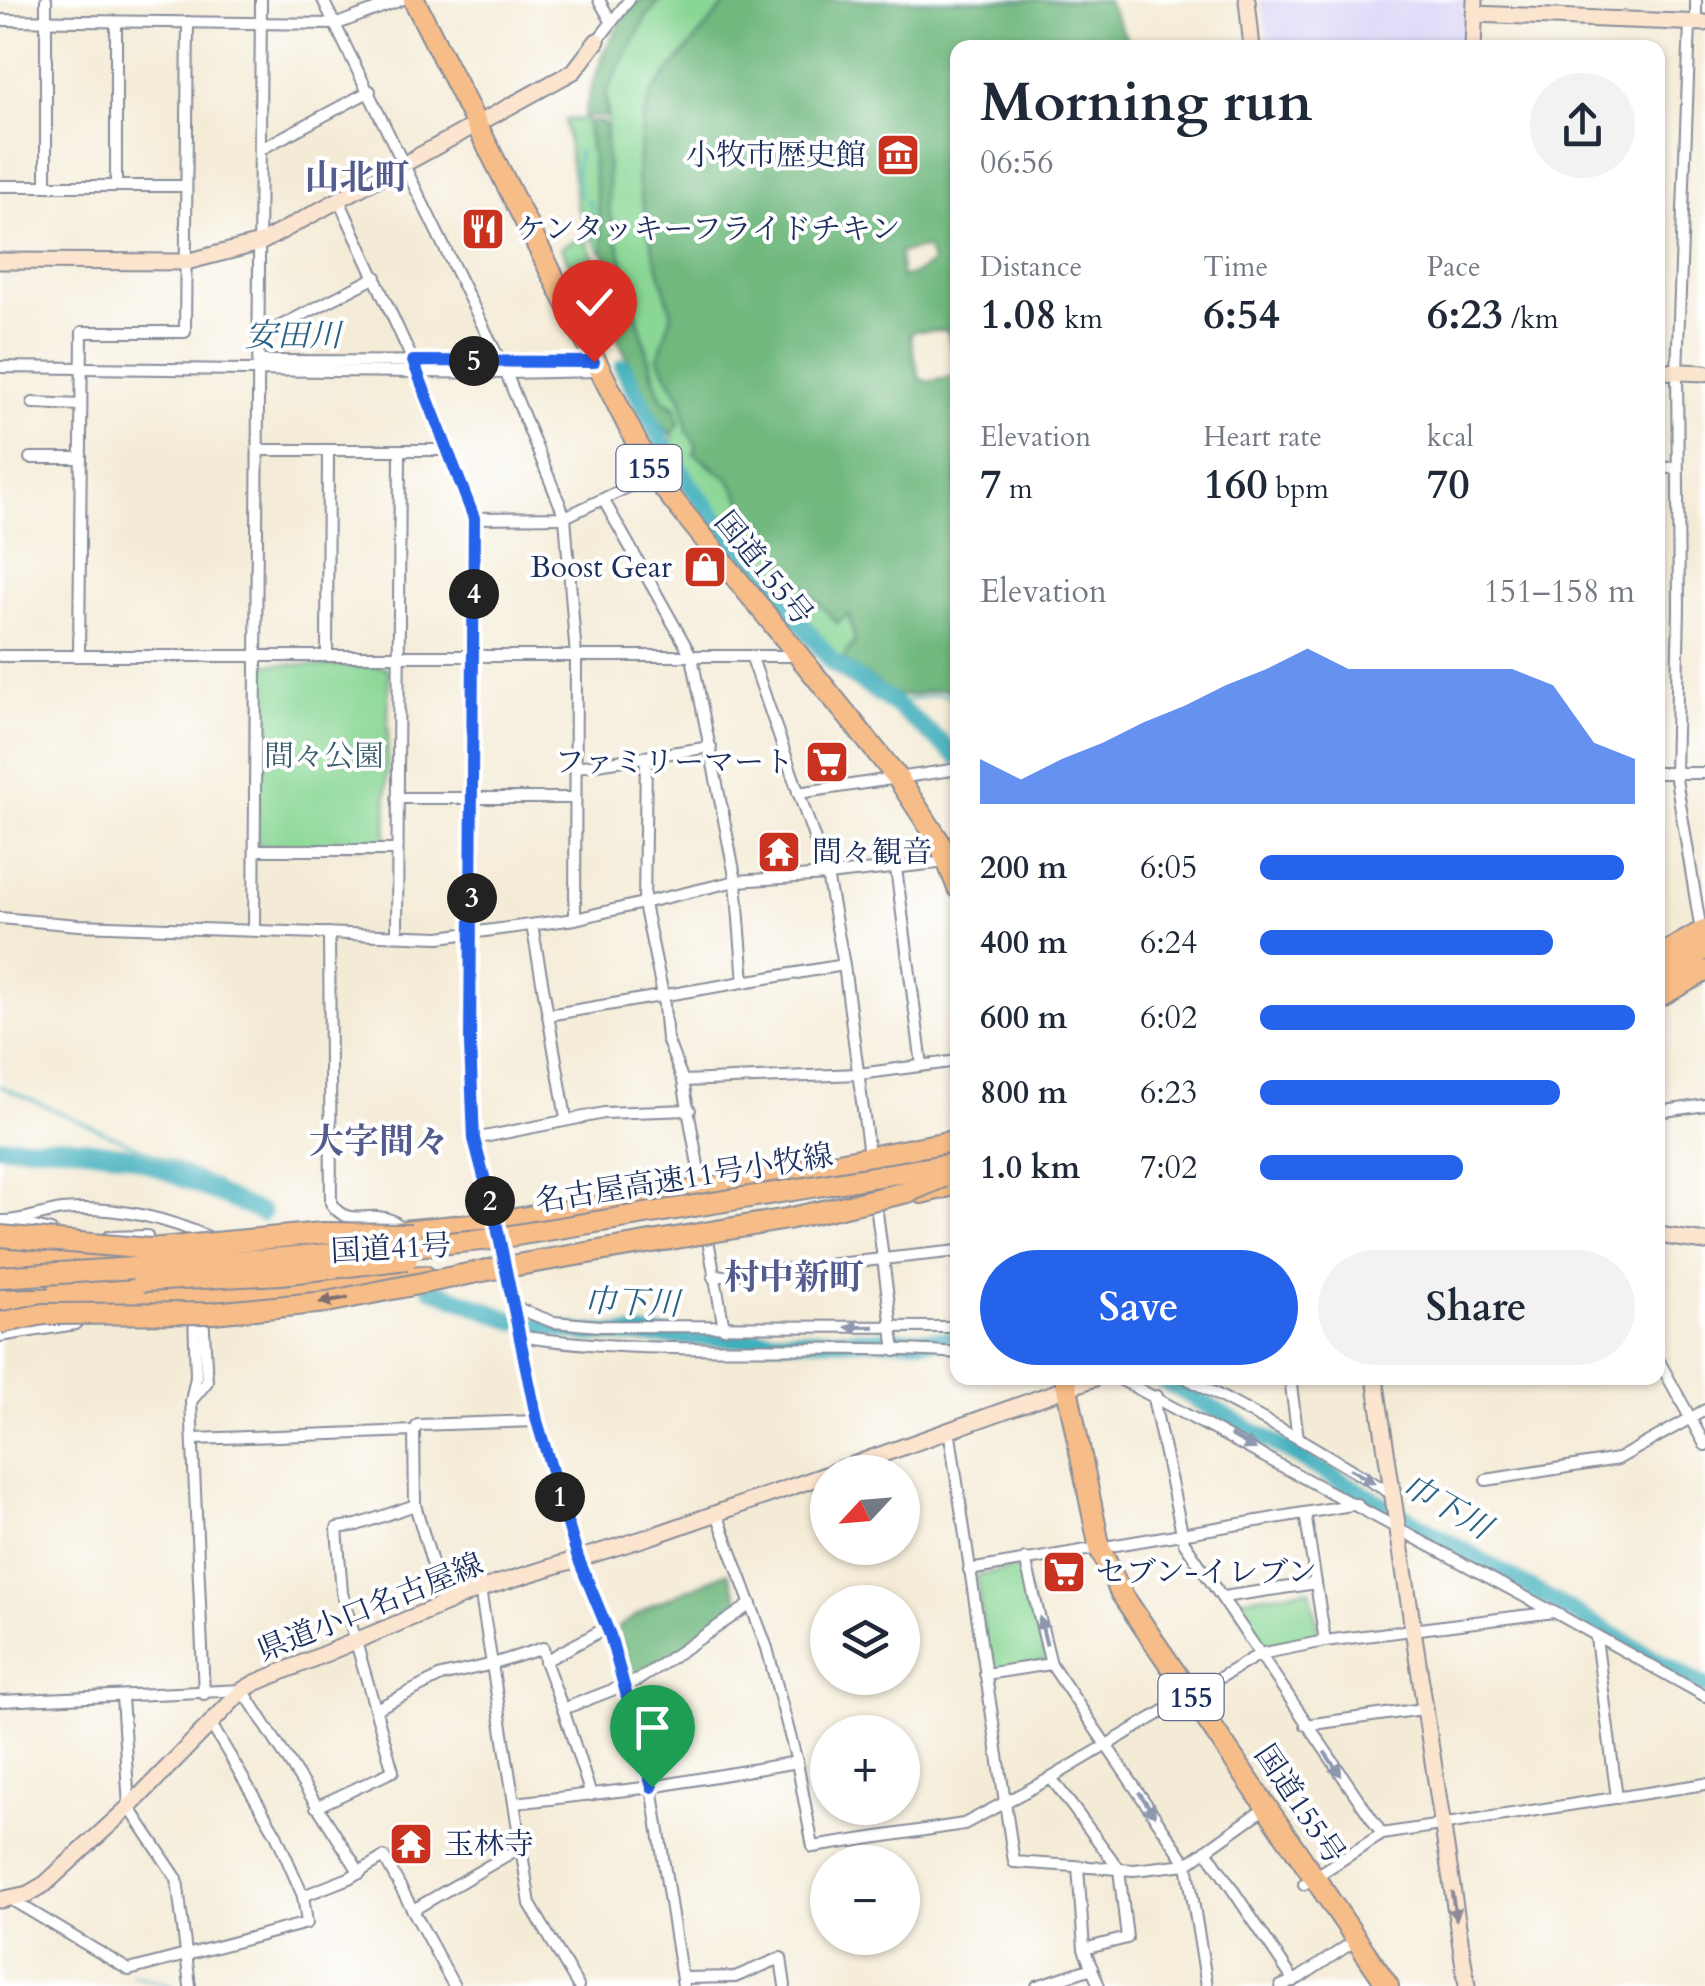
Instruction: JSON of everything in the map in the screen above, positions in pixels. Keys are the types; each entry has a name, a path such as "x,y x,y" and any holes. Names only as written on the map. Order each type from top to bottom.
{"highway":[{"name":"国道155号","path":"414,0 482,122 648,444 674,486 903,776"},
{"name":"国道155号","path":"427,0 596,367 653,475 798,656 941,819 950,852"},
{"path":"1665,954 1704,937"},
{"path":"1665,969 1704,937"},
{"path":"1665,980 1705,957"},
{"path":"1665,994 1705,970"},
{"path":"1665,1002 1705,979"},
{"name":"国道41号","path":"0,1266 234,1248 705,1197 869,1156 950,1141"},
{"name":"名古屋高速11号小牧線","path":"0,1280 492,1239 705,1197 950,1174"},
{"path":"0,1280 130,1281 341,1268 632,1228 950,1175"},
{"path":"0,1323 44,1314 213,1313 328,1302 488,1270 787,1219 908,1192 950,1176"},
{"name":"国道41号","path":"0,1300 68,1296 198,1303 337,1280 506,1273 708,1240 876,1205 950,1176"},
{"path":"6,1229 84,1245 172,1248 322,1233 427,1233 705,1197"},
{"path":"0,1248 70,1262"},
{"path":"0,1315 62,1303 68,1296"},
{"name":"国道155号","path":"1060,1385 1106,1590 1309,1880 1374,1986"},
{"name":"国道155号","path":"1184,1697 1257,1814 1388,1986"}],"street":[{"path":"46,0 46,186"},
{"path":"254,929 262,0"},
{"path":"323,0 500,361 565,516 576,657 575,919"},
{"path":"0,20 337,24 400,0"},
{"path":"599,0 611,22"},
{"path":"0,261 186,262 260,243 574,71 629,0"},
{"path":"1247,0 1251,40"},
{"path":"1696,0 1676,372 1675,773 1704,937"},
{"path":"1473,40 1474,7 1697,22"},
{"path":"116,22 116,186"},
{"path":"79,656 82,332 186,332 188,22"},
{"path":"262,149 370,92"},
{"path":"0,186 186,186"},
{"path":"339,200 416,367 474,518 470,1044 474,1139 496,1222 537,1421 578,1558 624,1684 652,1787 684,1982 736,1982 782,1958 785,1986"},
{"path":"259,337 376,277"},
{"path":"416,367 500,361 596,367"},
{"path":"0,367 416,367 506,374 596,367"},
{"path":"1665,371 1705,373"},
{"path":"33,403 80,405"},
{"path":"258,450 448,450"},
{"path":"328,450 328,656"},
{"path":"397,934 400,450"},
{"path":"30,458 82,458"},
{"path":"1665,468 1677,467"},
{"path":"474,518 565,516 653,475"},
{"path":"603,499 692,657 736,881 744,982"},
{"path":"0,656 798,656"},
{"path":"752,658 827,875 844,965 869,1156"},
{"path":"576,767 711,747"},
{"path":"646,758 644,904 663,995 667,1039 690,1110 705,1197"},
{"path":"798,793 950,770"},
{"path":"1665,773 1705,772"},
{"path":"397,798 575,798"},
{"path":"256,850 396,850"},
{"path":"0,918 78,925 440,937 575,919 736,881 950,867"},
{"path":"896,868 922,1065"},
{"path":"532,926 566,1118"},
{"path":"329,932 331,1202 337,1213 354,1220 388,1218 405,1231"},
{"path":"548,1015 844,965"},
{"path":"683,1081 859,1074 950,1062"},
{"path":"1665,1111 1705,1105"},
{"path":"474,1139 566,1118 690,1110"},
{"path":"876,1205 896,1351"},
{"path":"6,1229 60,1210 129,1214 165,1219 234,1248"},
{"path":"0,1221 6,1229"},
{"path":"6,1229 104,1237 147,1236"},
{"path":"1665,1236 1705,1242"},
{"path":"708,1240 724,1328"},
{"path":"714,1276 950,1252"},
{"path":"0,1336 76,1324 94,1298"},
{"path":"191,1401 207,1382 198,1303"},
{"path":"198,1303 196,1377 191,1401 204,1694"},
{"path":"511,1306 553,1322 724,1328 950,1327"},
{"path":"518,1336 604,1346 950,1352"},
{"path":"1665,1372 1705,1444"},
{"name":"県道小口名古屋線","path":"880,1455 1058,1385"},
{"path":"1133,1385 1705,1696"},
{"path":"1199,1385 1392,1494"},
{"path":"1291,1385 1298,1438"},
{"path":"1376,1385 1467,1986"},
{"path":"1157,1396 1154,1403 1182,1536 1382,1834"},
{"path":"1486,1480 1618,1459 1705,1410"},
{"path":"444,1603 416,1505 414,1431 418,1425 537,1421"},
{"path":"949,1429 1014,1862 1119,1869 1187,1864 1257,1814"},
{"path":"195,1438 414,1431"},
{"name":"県道小口名古屋線","path":"6,1900 46,1884 129,1807 243,1690 273,1674 480,1589 810,1481"},
{"path":"969,1570 1356,1504"},
{"path":"316,1807 392,1771 342,1594 338,1528 357,1526 416,1505"},
{"path":"1305,1513 1325,1642"},
{"path":"717,1514 766,1648 797,1762 813,1847 964,1824 1051,1778 1260,1654 1554,1612"},
{"path":"1025,1560 1051,1664 1187,1864 1207,1986"},
{"path":"1224,1597 1316,1583"},
{"path":"480,1589 530,1904 578,1986"},
{"path":"563,1709 638,1680 751,1604"},
{"path":"545,1661 606,1628"},
{"path":"1596,1638 1617,1798"},
{"path":"376,1709 441,1676 542,1648 591,1795"},
{"path":"985,1674 1051,1664"},
{"path":"0,1702 243,1690 360,1873"},
{"path":"122,1697 129,1807 177,1879 190,1986"},
{"path":"1306,1725 1424,1709"},
{"path":"6,1900 129,1970 307,1923 303,1896 276,1834 211,1724"},
{"path":"514,1803 652,1787 797,1762"},
{"path":"1051,1778 1119,1869 1126,1938 1084,1949"},
{"path":"1309,1880 1382,1834 1705,1784"},
{"path":"412,1910 520,1847"},
{"path":"1206,1850 1294,1981"},
{"path":"303,1896 360,1873 384,1856 454,1986"},
{"path":"1078,1867 1084,1949 1098,1986"},
{"path":"1282,1986 1348,1946"},
{"path":"1037,1986 1092,1968"}],"shaded area":[{"path":"1261,0 1466,0 1465,40 1268,40"}],"green space":[{"path":"637,0 660,0 606,92 606,117 586,117 588,99 604,54"},
{"path":"660,0 729,0 652,92 643,121 637,178 672,314 658,358 682,400 687,430 707,464 729,479 777,557 837,623 848,613 855,641 842,659 684,468 672,445 675,406 662,400 619,254 610,212 605,153 606,92"},
{"path":"729,0 1107,0 1127,40 950,40 950,341 944,330 914,331 910,335 919,377 927,382 950,377 950,691 896,695 842,659 855,642 849,614 837,623 777,557 729,479 694,453 697,447 687,430 682,400 658,358 672,314 637,178 643,121 652,92","holes":["928,250 932,263 902,278 899,253"]},
{"path":"586,119 606,250 600,252 577,207 565,120"},
{"path":"587,122 602,122 605,126 610,212 653,376 662,400 676,408 679,424 671,435 659,421 615,334"},
{"path":"584,236 597,265 601,314 597,318 561,247"},
{"name":"間々公園","path":"268,664 385,667 389,672 383,846 263,846 256,842 262,668"},
{"path":"1022,1567 1046,1661 989,1671 976,1575"},
{"path":"728,1572 742,1609 634,1680 617,1628 654,1604"},
{"path":"1310,1589 1320,1638 1264,1649 1231,1600"}],"waterway":[{"path":"579,151 576,170 580,197"},
{"path":"586,200 591,204 591,239"},
{"name":"安田川","path":"513,367 577,367"},
{"name":"安田川","path":"623,367 665,448 694,491 833,663 896,705 950,750"},
{"path":"907,701 937,694 950,696"},
{"path":"0,1086 217,1182 237,1202"},
{"name":"巾下川","path":"0,1146 65,1146 128,1155 262,1213"},
{"name":"巾下川","path":"431,1288 513,1321 584,1333 741,1339 950,1340"},
{"name":"巾下川","path":"1171,1385 1705,1687"},
{"path":"132,1975 173,1986"}],"place":[{"name":"小牧市歴史館","path":"898,155"},
{"name":"ケンタッキーフライドチキン","path":"483,229"},
{"name":"Boost Gear","path":"705,567"},
{"name":"ファミリーマート","path":"827,762"},
{"name":"間々観音","path":"779,852"},
{"name":"セブン-イレブン","path":"1064,1572"},
{"name":"玉林寺","path":"411,1844"}],"district":[{"name":"山北町","path":"357,177"},
{"name":"大字間々","path":"379,1141"},
{"name":"村中新町","path":"794,1277"}],"route":[{"path":"594,362 413,361 474,518 470,1044 474,1139 496,1222 537,1421 578,1558 610,1635 652,1787"}]}
